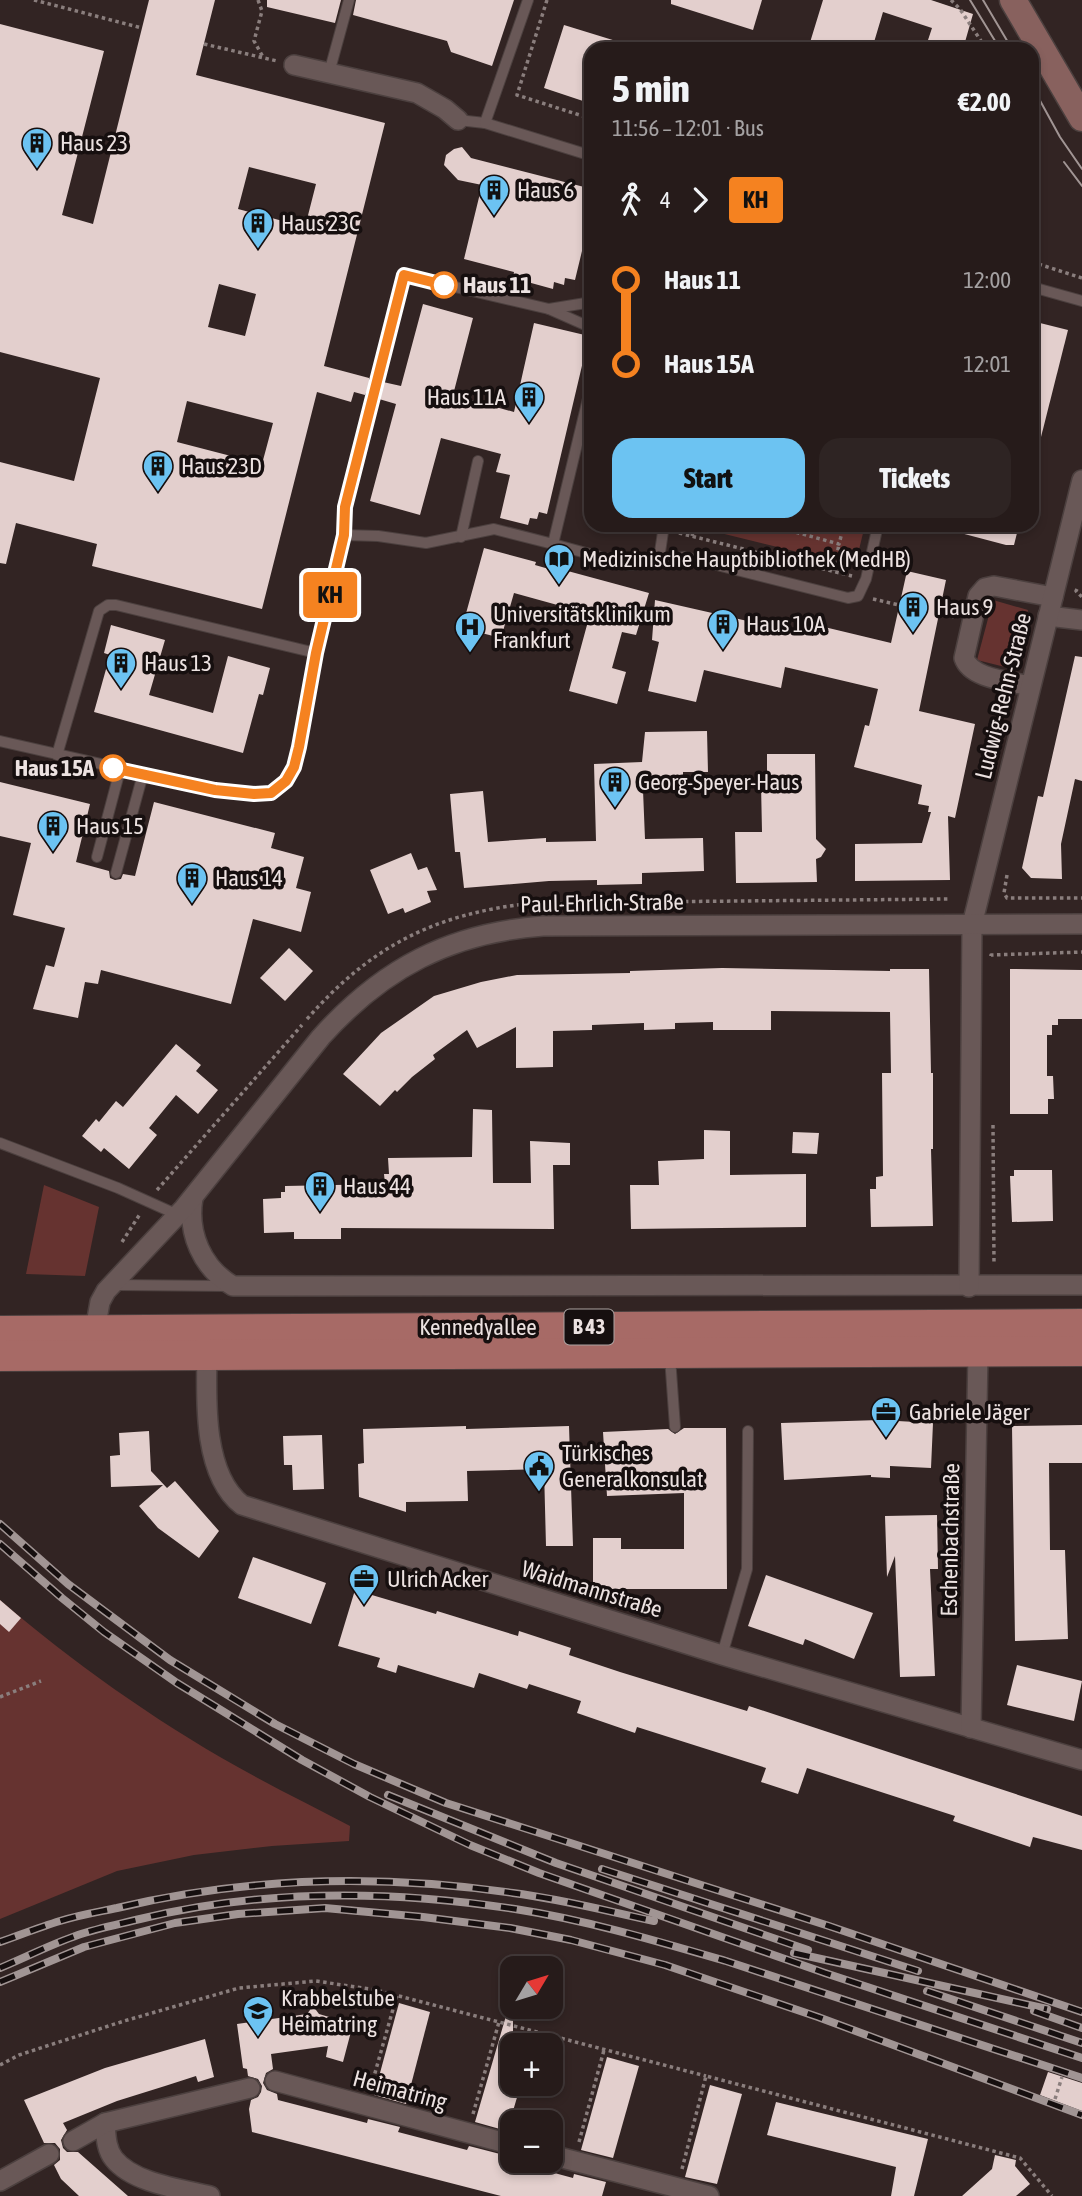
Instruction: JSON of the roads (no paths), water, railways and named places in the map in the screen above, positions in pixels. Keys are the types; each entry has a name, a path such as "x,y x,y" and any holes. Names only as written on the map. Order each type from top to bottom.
{"main road":[{"path":"1015,2 1038,42"},
{"path":"1039,44 1082,118"},
{"name":"Kennedyallee","path":"0,1331 1082,1324"},
{"name":"Kennedyallee","path":"0,1356 1082,1351"}],"street":[{"path":"294,65 417,93 458,120"},
{"name":"Ludwig-Rehn-Straße","path":"972,925 1082,480"},
{"path":"1030,686 976,673 967,667 964,659 978,596 985,588 994,586 1082,620"},
{"name":"Paul-Ehrlich-Straße","path":"95,1329 101,1299 110,1285 193,1198 311,1049 369,990 419,957 452,944 496,933 543,926 1082,924"},
{"path":"969,1287 972,925"},
{"path":"193,1198 194,1238 203,1258 216,1274 233,1286"},
{"name":"Kennedyallee","path":"233,1286 1082,1285"},
{"path":"95,1329 126,1356"},
{"name":"Eschenbachstraße","path":"971,1728 978,1352"},
{"name":"Waidmannstraße","path":"208,1355 213,1453 224,1484 233,1498 242,1505 722,1655 1082,1760"},
{"name":"Heimatring","path":"275,2081 500,2142"},
{"path":"72,2141 105,2123 250,2088"},
{"path":"105,2123 106,2142 114,2160 137,2177 210,2196"},
{"path":"0,2181 49,2154"},
{"path":"563,2158 709,2196"}],"lane":[{"path":"329,74 349,0"},
{"path":"485,123 528,0"},
{"path":"458,120 485,123 584,154"},
{"path":"376,380 404,275 549,309 584,324"},
{"path":"1039,289 1082,301"},
{"path":"549,309 584,303"},
{"path":"0,741 215,790 271,793 286,781 294,767 316,653 344,535 345,507 372,397"},
{"path":"552,544 584,414"},
{"path":"461,537 478,461"},
{"path":"344,535 378,536 426,543 494,529 630,565 685,557 848,598 858,596 866,579 876,532"},
{"path":"659,559 663,532"},
{"path":"57,755 99,611 108,605 316,653"},
{"path":"97,857 120,769"},
{"path":"116,873 143,774"},
{"path":"0,1143 149,1200 178,1215"},
{"name":"Kennedyallee","path":"110,1285 233,1286"},
{"path":"670,1353 675,1427"},
{"path":"722,1655 747,1569 748,1431"}],"tram line":[{"path":"970,0 996,42"},
{"path":"983,0 1008,42"},
{"path":"1039,99 1082,169"},
{"path":"1064,162 1082,186"}],"railway":[{"path":"0,1524 68,1584 170,1660 275,1724 354,1764 446,1803 829,1926 1082,2012"},
{"path":"0,1544 104,1632 177,1683 302,1760 370,1797 470,1845 539,1873 825,1973 1082,2058"},
{"path":"388,1795 556,1863 808,1950"},
{"path":"602,1869 918,1971"},
{"path":"0,1942 67,1919 166,1898 215,1890 314,1882 364,1881 463,1887 549,1898 654,1921"},
{"path":"0,1968 58,1942 93,1930 186,1909 280,1898 421,1898 515,1909 568,1919 674,1946 1082,2078"},
{"path":"0,1982 84,1947 175,1923 238,1914 325,1908 423,1917 510,1928 571,1940 665,1965 818,2017 1082,2115"},
{"path":"794,1953 1047,2009"},
{"path":"927,1991 1082,2043"},
{"path":"1034,2011 1082,2028"}],"place":[{"name":"Haus 23","path":"37,170"},
{"name":"Haus 6","path":"494,217"},
{"name":"Haus 23C","path":"258,250"},
{"name":"Haus 11","path":"444,285"},
{"name":"Haus 11A","path":"529,424"},
{"name":"Haus 23D","path":"158,493"},
{"name":"Medizinische Hauptbibliothek (MedHB)","path":"559,586"},
{"name":"Haus 9","path":"913,634"},
{"name":"Haus 10A","path":"723,651"},
{"name":"Universitätsklinikum Frankfurt","path":"470,654"},
{"name":"Haus 13","path":"121,690"},
{"name":"Haus 15A","path":"113,768"},
{"name":"Georg-Speyer-Haus","path":"615,809"},
{"name":"Haus 15","path":"53,853"},
{"name":"Haus 14","path":"192,905"},
{"name":"Haus 44","path":"320,1213"},
{"name":"Gabriele Jäger","path":"886,1439"},
{"name":"Türkisches Generalkonsulat","path":"539,1493"},
{"name":"Ulrich Acker","path":"364,1606"},
{"name":"Krabbelstube Heimatring","path":"258,2038"}]}
